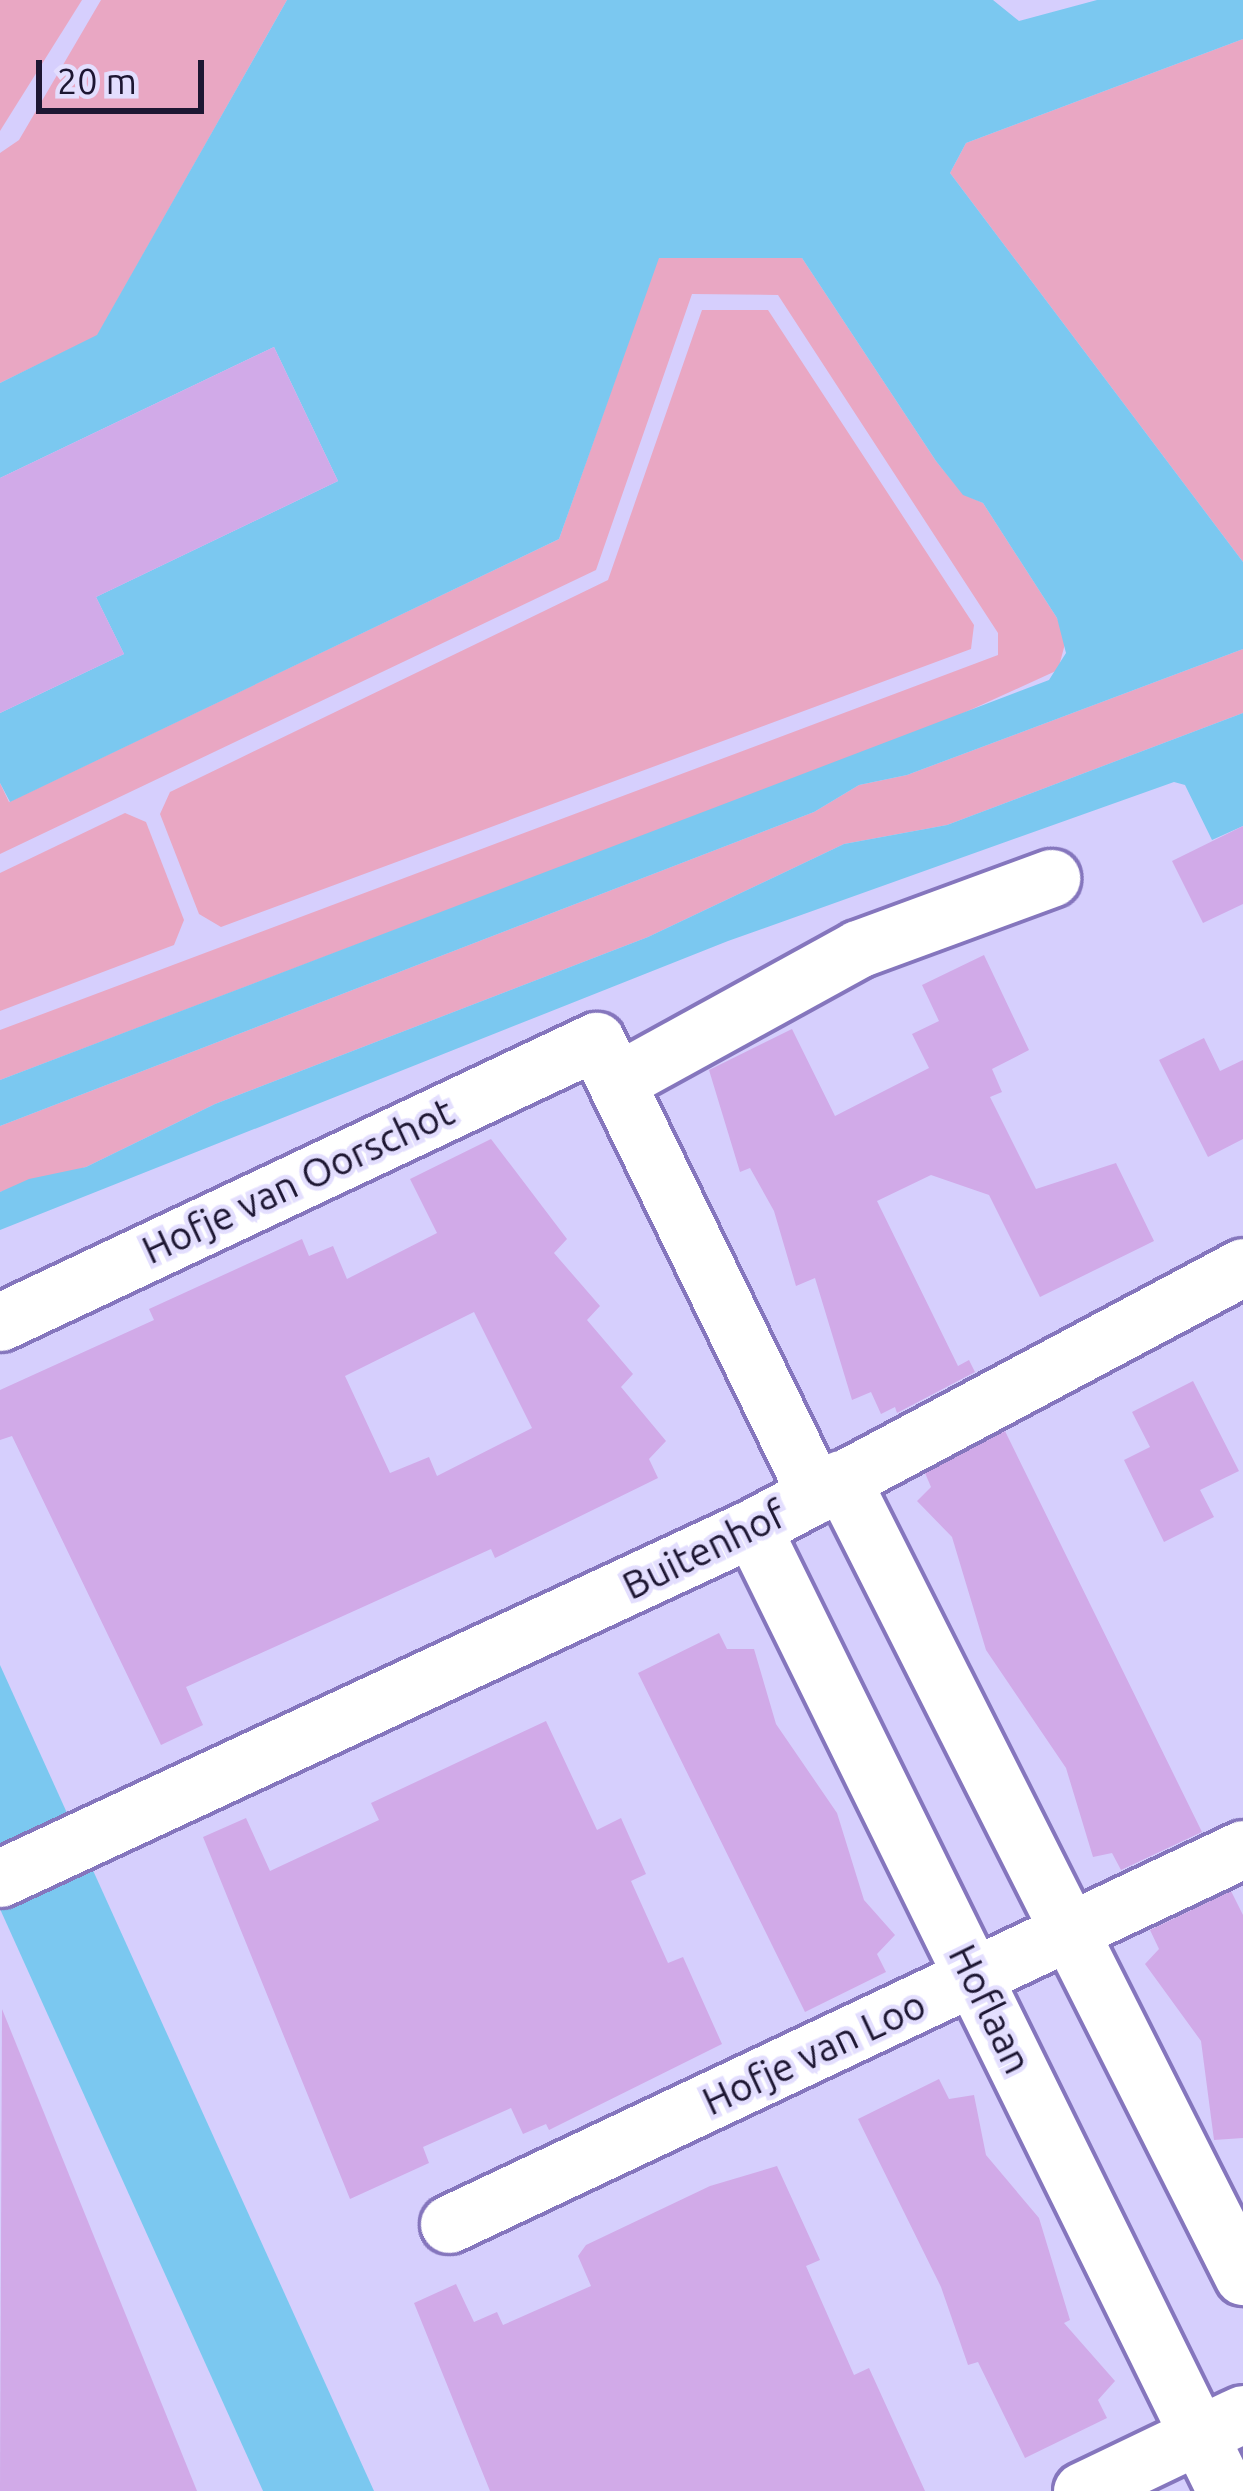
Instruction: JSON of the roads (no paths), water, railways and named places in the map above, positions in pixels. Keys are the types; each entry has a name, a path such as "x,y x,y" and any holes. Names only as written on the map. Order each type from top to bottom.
{"street":[{"name":"Hofje van Oorschot","path":"0,1322 858,950 1051,878"},
{"path":"607,1061 829,1486 1070,1927 1243,2276"},
{"name":"Buitenhof","path":"0,1878 752,1528 1243,1267"},
{"name":"Hoflaan","path":"752,1528 975,1977 1221,2424 1226,2491"},
{"name":"Hofje van Loo","path":"449,2224 1243,1849"},
{"path":"1082,2491 1221,2424"}],"water":[{"path":"287,0 993,0 1019,21 1097,0 1243,0 1243,39 966,143 950,173 1243,562 1243,649 907,775 859,785 814,812 0,1126 0,1080 1049,680 1066,653 1057,618 983,503 963,495 936,461 802,258 659,258 559,539 10,802 0,783 0,713 124,654 96,597 338,481 274,347 0,478 0,383 97,335"},
{"path":"1243,713 1243,826 1212,840 1185,785 1174,782 728,941 0,1230 0,1192 29,1179 86,1167 215,1104 648,937 844,844 947,825"},
{"path":"0,1665 374,2491 263,2491 0,1909"}]}
